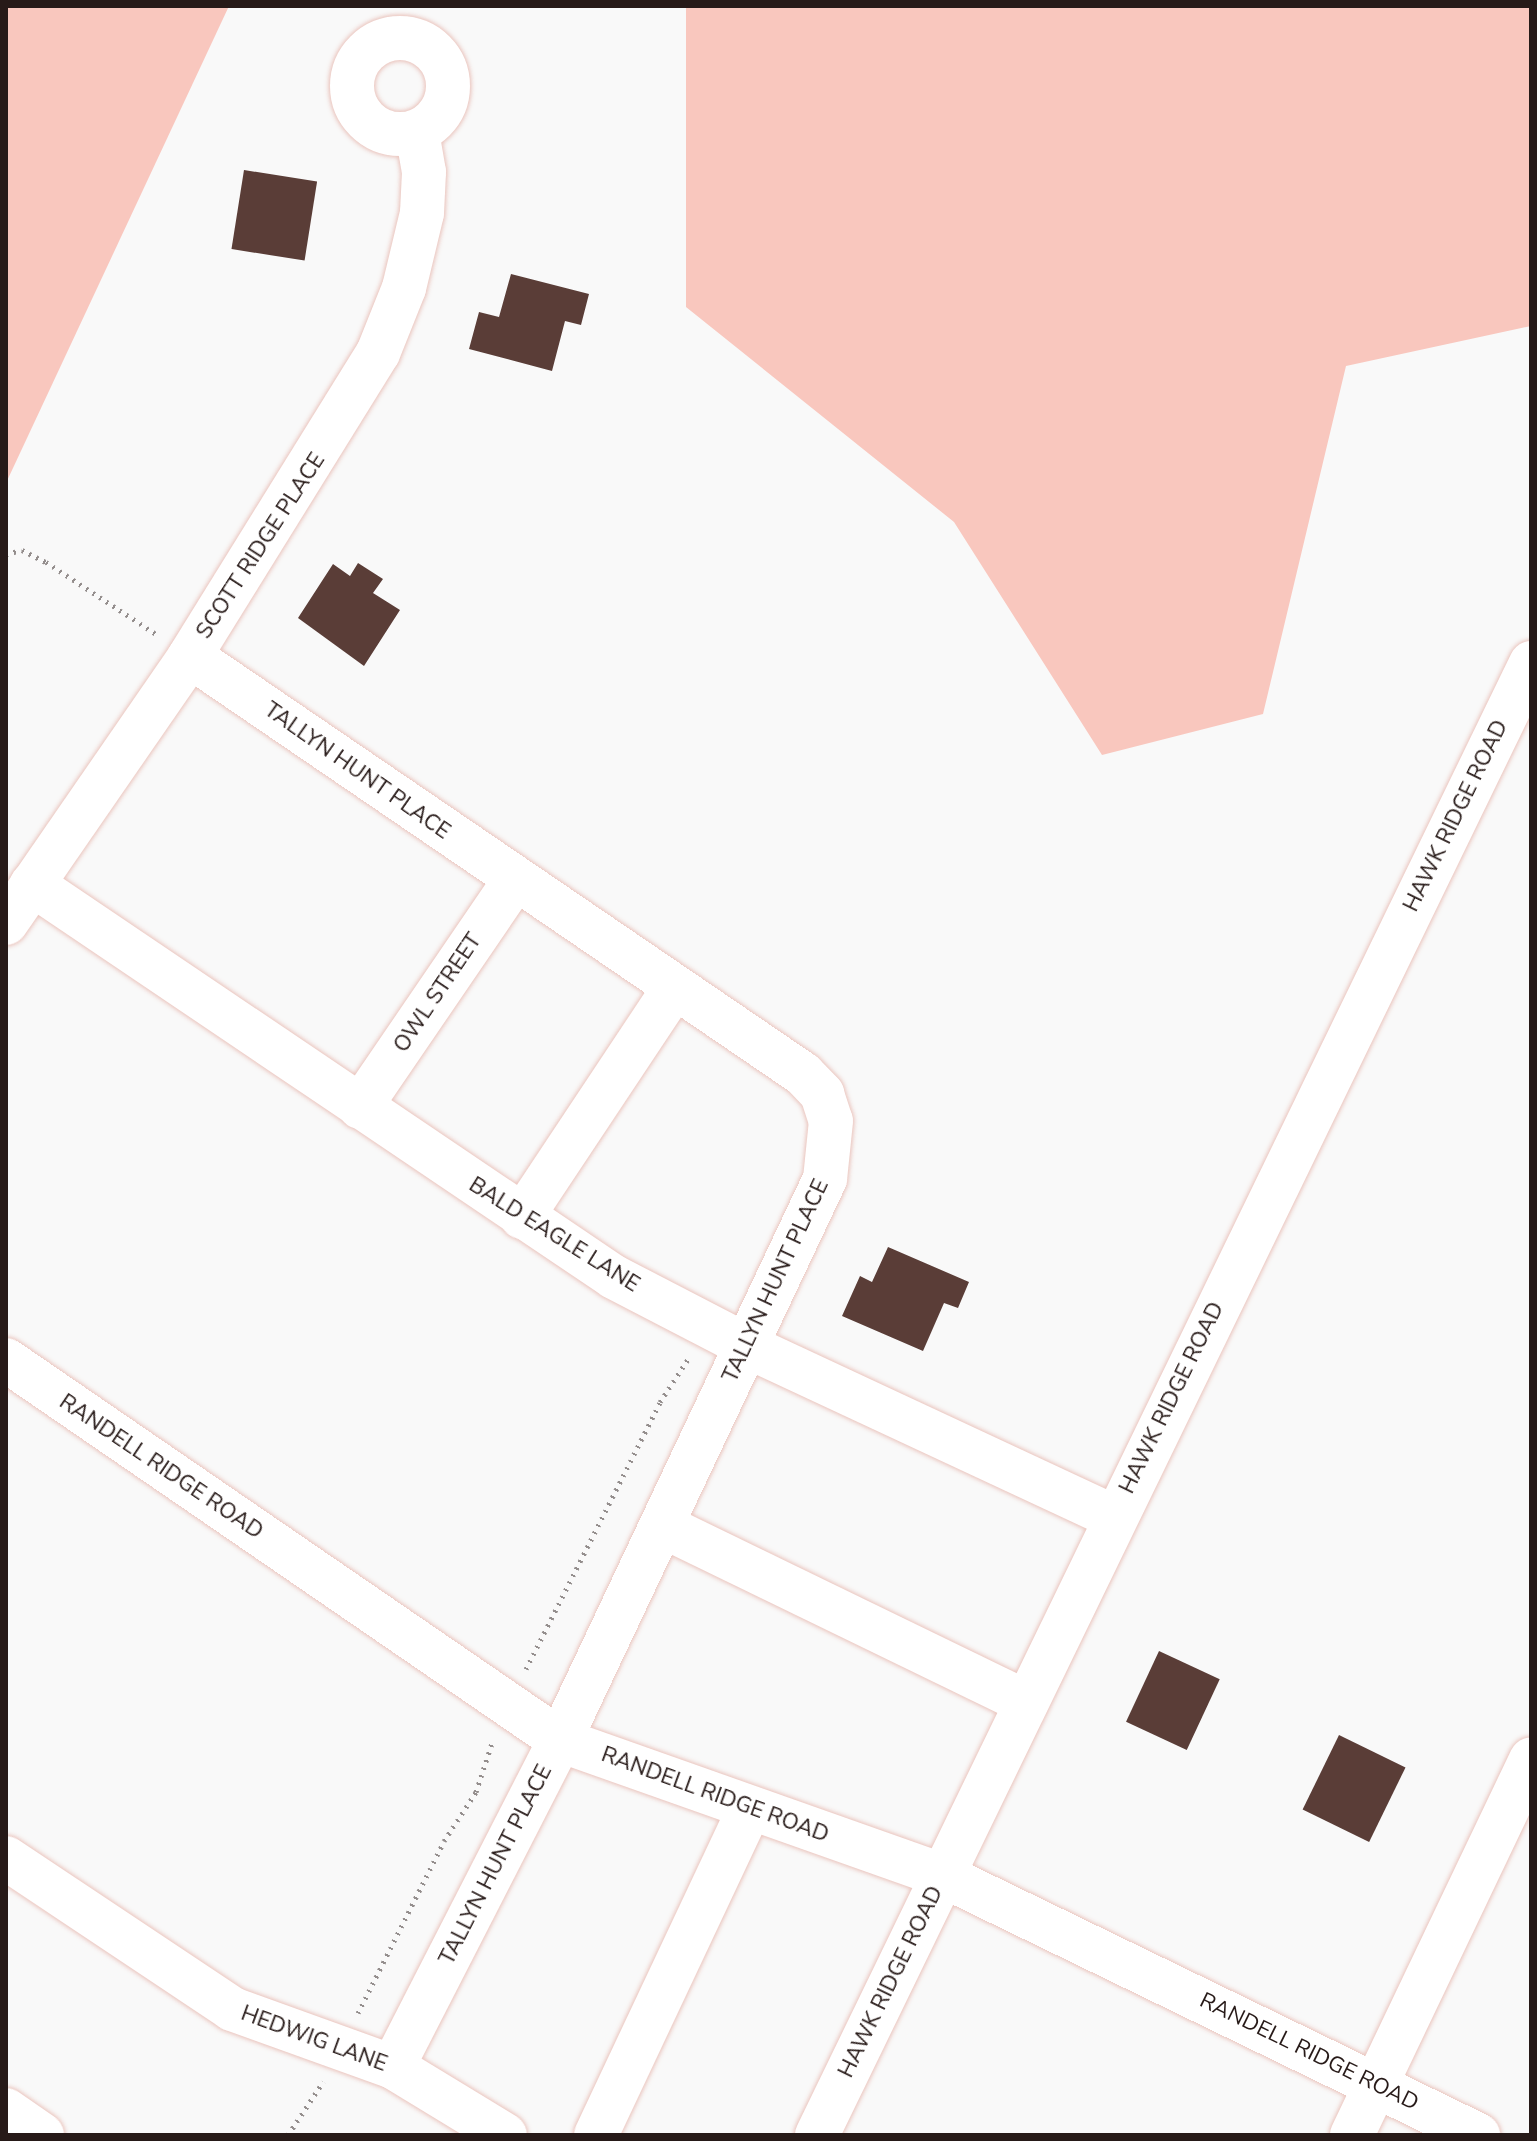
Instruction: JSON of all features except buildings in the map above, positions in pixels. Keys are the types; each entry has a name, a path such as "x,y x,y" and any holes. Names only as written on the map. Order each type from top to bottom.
{"street":[{"name":"SCOTT RIDGE PLACE","path":"6,923 174,645 378,353 404,288 422,213 424,172 417,132"},
{"name":"TALLYN HUNT PLACE","path":"174,645 803,1074 822,1094 831,1121 825,1179 560,1740 393,2067"},
{"name":"HAWK RIDGE ROAD","path":"817,2135 1113,1517 1531,663"},
{"name":"OWL STREET","path":"360,1107 515,880"},
{"name":"BALD EAGLE LANE","path":"32,884 614,1277 747,1346 1113,1517"},
{"path":"522,1217 674,988"},
{"name":"RANDELL RIDGE ROAD","path":"6,1360 560,1740 942,1875 1478,2135"},
{"path":"663,1526 1025,1702"},
{"path":"1352,2135 1531,1759"},
{"path":"596,2135 750,1808"},
{"name":"HEDWIG LANE","path":"6,1858 232,2009 393,2067 502,2134"},
{"path":"6,2110 42,2135"}],"path":[{"path":"6,554 22,550 46,562 174,645"}],"shaded area":[{"path":"6,6 229,6 6,483"},
{"path":"686,6 1531,6 1531,326 1346,366 1263,714 1102,755 954,522 686,307"}]}
